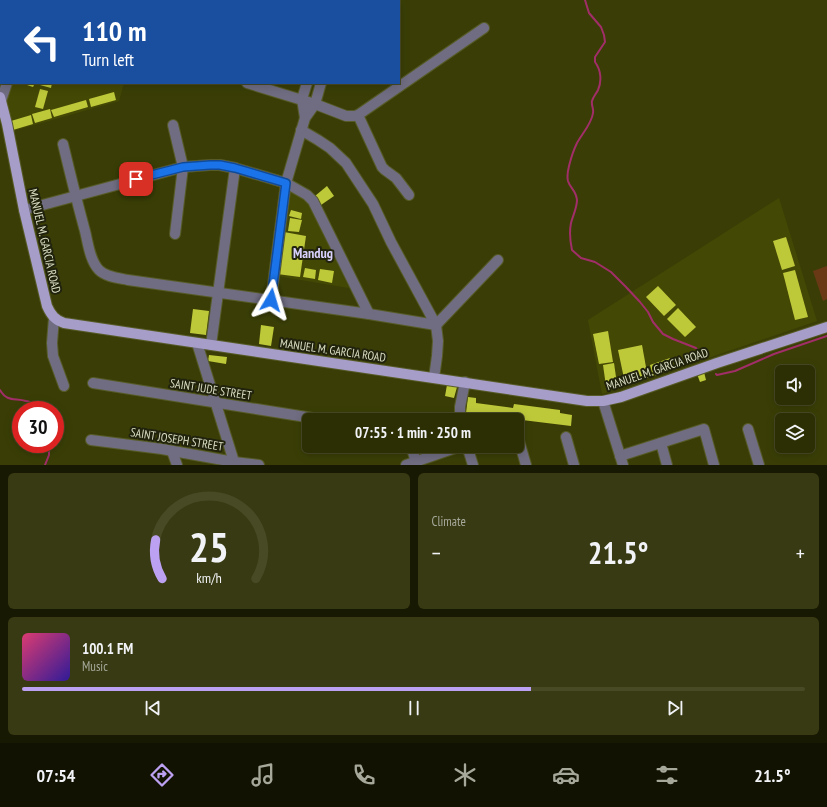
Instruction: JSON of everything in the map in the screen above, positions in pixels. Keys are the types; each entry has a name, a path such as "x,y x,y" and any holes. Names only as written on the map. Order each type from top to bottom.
{"main road":[{"name":"MANUEL M. GARCIA ROAD","path":"1,99 44,299 50,313 54,318 69,324 587,401 603,401 635,392 827,326"}],"street":[{"path":"250,84 302,99 346,116 354,116 358,115 484,28"},
{"path":"1,99 7,84"},
{"path":"305,118 302,99 307,84"},
{"path":"271,300 286,183 305,118 315,104 321,84"},
{"path":"358,115 382,166 396,178 409,195"},
{"path":"173,125 183,167 175,234"},
{"path":"301,130 330,148 346,163 373,204 391,242 436,325 438,341 434,378"},
{"path":"63,144 92,259 100,271 128,280 436,325"},
{"path":"24,210 183,167 220,165 286,183 307,195 313,201 369,314"},
{"path":"211,346 235,168"},
{"path":"436,325 498,260"},
{"path":"54,318 52,343 53,356 64,386"},
{"path":"197,343 234,463"},
{"path":"460,413 465,382"},
{"name":"SAINT JUDE STREET","path":"93,383 302,416"},
{"path":"603,401 621,461 660,443 704,430 714,465"},
{"path":"748,429 759,465"},
{"path":"566,437 574,465"},
{"name":"SAINT JOSEPH STREET","path":"91,440 172,451 234,463 259,465"},
{"path":"660,443 667,465"},
{"path":"172,451 177,465"},
{"path":"413,453 416,463"},
{"path":"406,465 416,463 442,453"},
{"path":"469,453 473,465"},
{"path":"523,453 526,465"}],"shaded area":[{"path":"11,84 124,84 119,101 13,131 6,97"},
{"path":"290,192 300,196 308,203 349,288 277,276"},
{"path":"779,198 817,321 602,394 588,320"},
{"path":"827,266 827,299 823,301 813,271"}],"building":[{"path":"24,84 34,84 33,87"},
{"path":"40,84 52,84 51,88"},
{"path":"40,89 48,91 43,109 35,107"},
{"path":"114,92 116,100 91,107 89,99"},
{"path":"86,100 88,107 54,117 51,110"},
{"path":"50,109 52,118 35,123 32,114"},
{"path":"31,115 33,124 13,130 11,121"},
{"path":"327,186 334,196 321,205 315,196"},
{"path":"291,210 302,213 301,219 289,216"},
{"path":"290,218 302,220 299,232 288,231"},
{"path":"284,232 306,236 300,277 277,274"},
{"path":"786,237 795,266 782,270 773,241"},
{"path":"305,268 316,270 315,279 303,277"},
{"path":"320,269 334,271 332,283 318,280"},
{"path":"795,270 808,317 795,320 783,273"},
{"path":"658,286 676,305 664,316 646,297"},
{"path":"678,308 696,327 685,337 667,319"},
{"path":"193,309 209,311 206,335 190,333"},
{"path":"261,325 274,327 271,346 259,344"},
{"path":"608,331 613,362 599,364 593,334"},
{"path":"642,345 648,378 625,383 618,350"},
{"path":"209,355 227,357 226,364 208,361"},
{"path":"670,358 673,369 653,376 650,365"},
{"path":"614,363 617,384 606,386 603,365"},
{"path":"704,372 706,380 700,382 697,374"},
{"path":"447,385 457,387 454,398 445,396"},
{"path":"468,397 476,398 476,403 513,408 514,404 560,410 560,413 572,415 571,426 524,420 524,413 466,413"}],"waterway":[{"path":"585,0 589,13 601,27 605,42 595,57 595,62 600,72 600,79 598,90 592,101 592,117 589,125 576,145 568,169 568,181 577,200 570,230 572,250 581,258 595,262 611,272 640,302 663,334 696,348 703,357"},
{"path":"716,374 735,371 774,354 827,336"},
{"path":"0,390 8,398 27,401"},
{"path":"45,465 49,453"}],"district":[{"name":"Mandug","path":"313,253"}],"route":[{"path":"136,179 183,167 220,165 286,183 271,300"}]}
